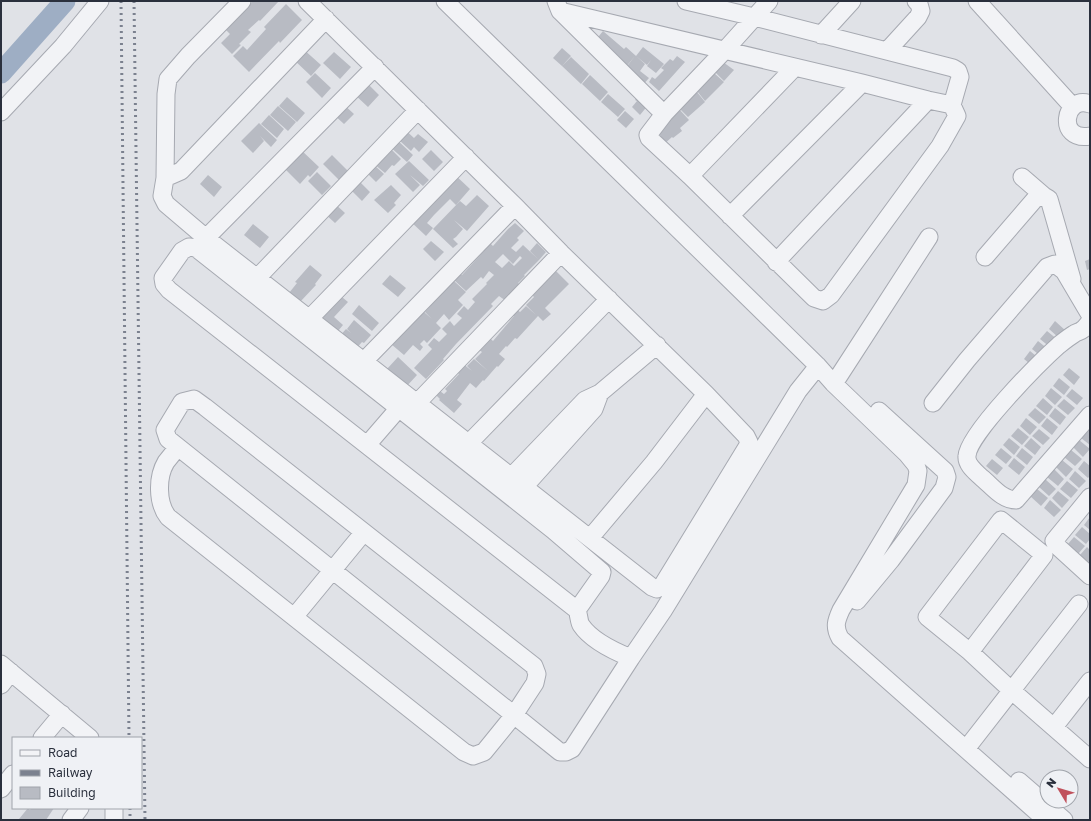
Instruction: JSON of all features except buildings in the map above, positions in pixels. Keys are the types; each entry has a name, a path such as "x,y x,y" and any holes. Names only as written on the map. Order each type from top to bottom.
{"street":[{"path":"1,112 63,46 100,1"},
{"path":"242,1 188,56 168,79 166,94 164,178 162,196 166,204 206,238 652,587 657,588 662,586 747,447 749,442 746,436 657,345 561,253 308,1"},
{"path":"446,1 828,374 880,413 945,471 947,477 944,488 891,560 848,611 844,624 848,631 1046,820"},
{"path":"686,1 754,17 887,51 958,71 960,77 952,105 957,116 940,146 831,295 823,301 814,298 776,262 690,176 649,138 648,135 664,114 725,50 754,17 769,1"},
{"path":"821,35 852,1"},
{"path":"887,51 918,17 921,11 920,4 916,1"},
{"path":"976,1 1072,107"},
{"path":"558,6 725,50 952,105"},
{"path":"558,6 664,114"},
{"path":"164,178 181,170 326,19"},
{"path":"690,176 795,66"},
{"path":"206,238 375,67"},
{"path":"730,216 862,83"},
{"path":"776,262 928,100"},
{"path":"1090,104 1087,102 1080,103 1072,107 1068,112 1067,119 1071,132 1077,136 1090,136"},
{"path":"258,278 418,110"},
{"path":"309,319 466,157"},
{"path":"1022,178 1049,199 1075,289 1088,324 1060,344 1024,379 991,416 972,442 966,456 974,471 1004,497 1011,500 1016,500 1090,415"},
{"path":"985,257 1035,199 1044,196"},
{"path":"364,361 515,206"},
{"path":"178,447 166,462 160,476 160,495 164,511 168,516 464,752 473,756 484,752 514,716 535,683 537,674 534,666 194,399 182,402 165,430 168,439 332,570 514,716 560,752 566,752 572,749 663,611 798,391 828,374 929,237"},
{"path":"577,610 601,576 602,572 553,530 196,248 189,247 182,251 163,278 164,284 169,290 577,610 581,625 595,638 614,651 631,658"},
{"path":"417,403 561,253"},
{"path":"933,403 977,348 1047,266 1055,264 1064,271 1075,289"},
{"path":"469,443 609,299"},
{"path":"518,482 585,400 600,393 657,345"},
{"path":"828,374 833,383 907,454 916,464 918,471 916,485 909,498 839,614 835,626 837,633 840,638 969,745 1064,820"},
{"path":"595,542 706,394"},
{"path":"367,445 399,408"},
{"path":"1090,497 1054,541 1056,545 1090,576"},
{"path":"970,652 1044,556 1001,520 927,617 970,652 1090,759"},
{"path":"294,617 364,532"},
{"path":"969,745 1079,604"},
{"path":"4,674 62,714 89,737"},
{"path":"1054,727 1090,681"},
{"path":"43,737 62,714"},
{"path":"1,789 12,775"},
{"path":"71,820 79,809"},
{"path":"114,809 114,820"}],"waterway":[{"path":"1,73 65,1"}],"railway":[{"path":"121,1 129,737"},
{"path":"134,1 145,820"},
{"path":"130,809 130,820"}]}
